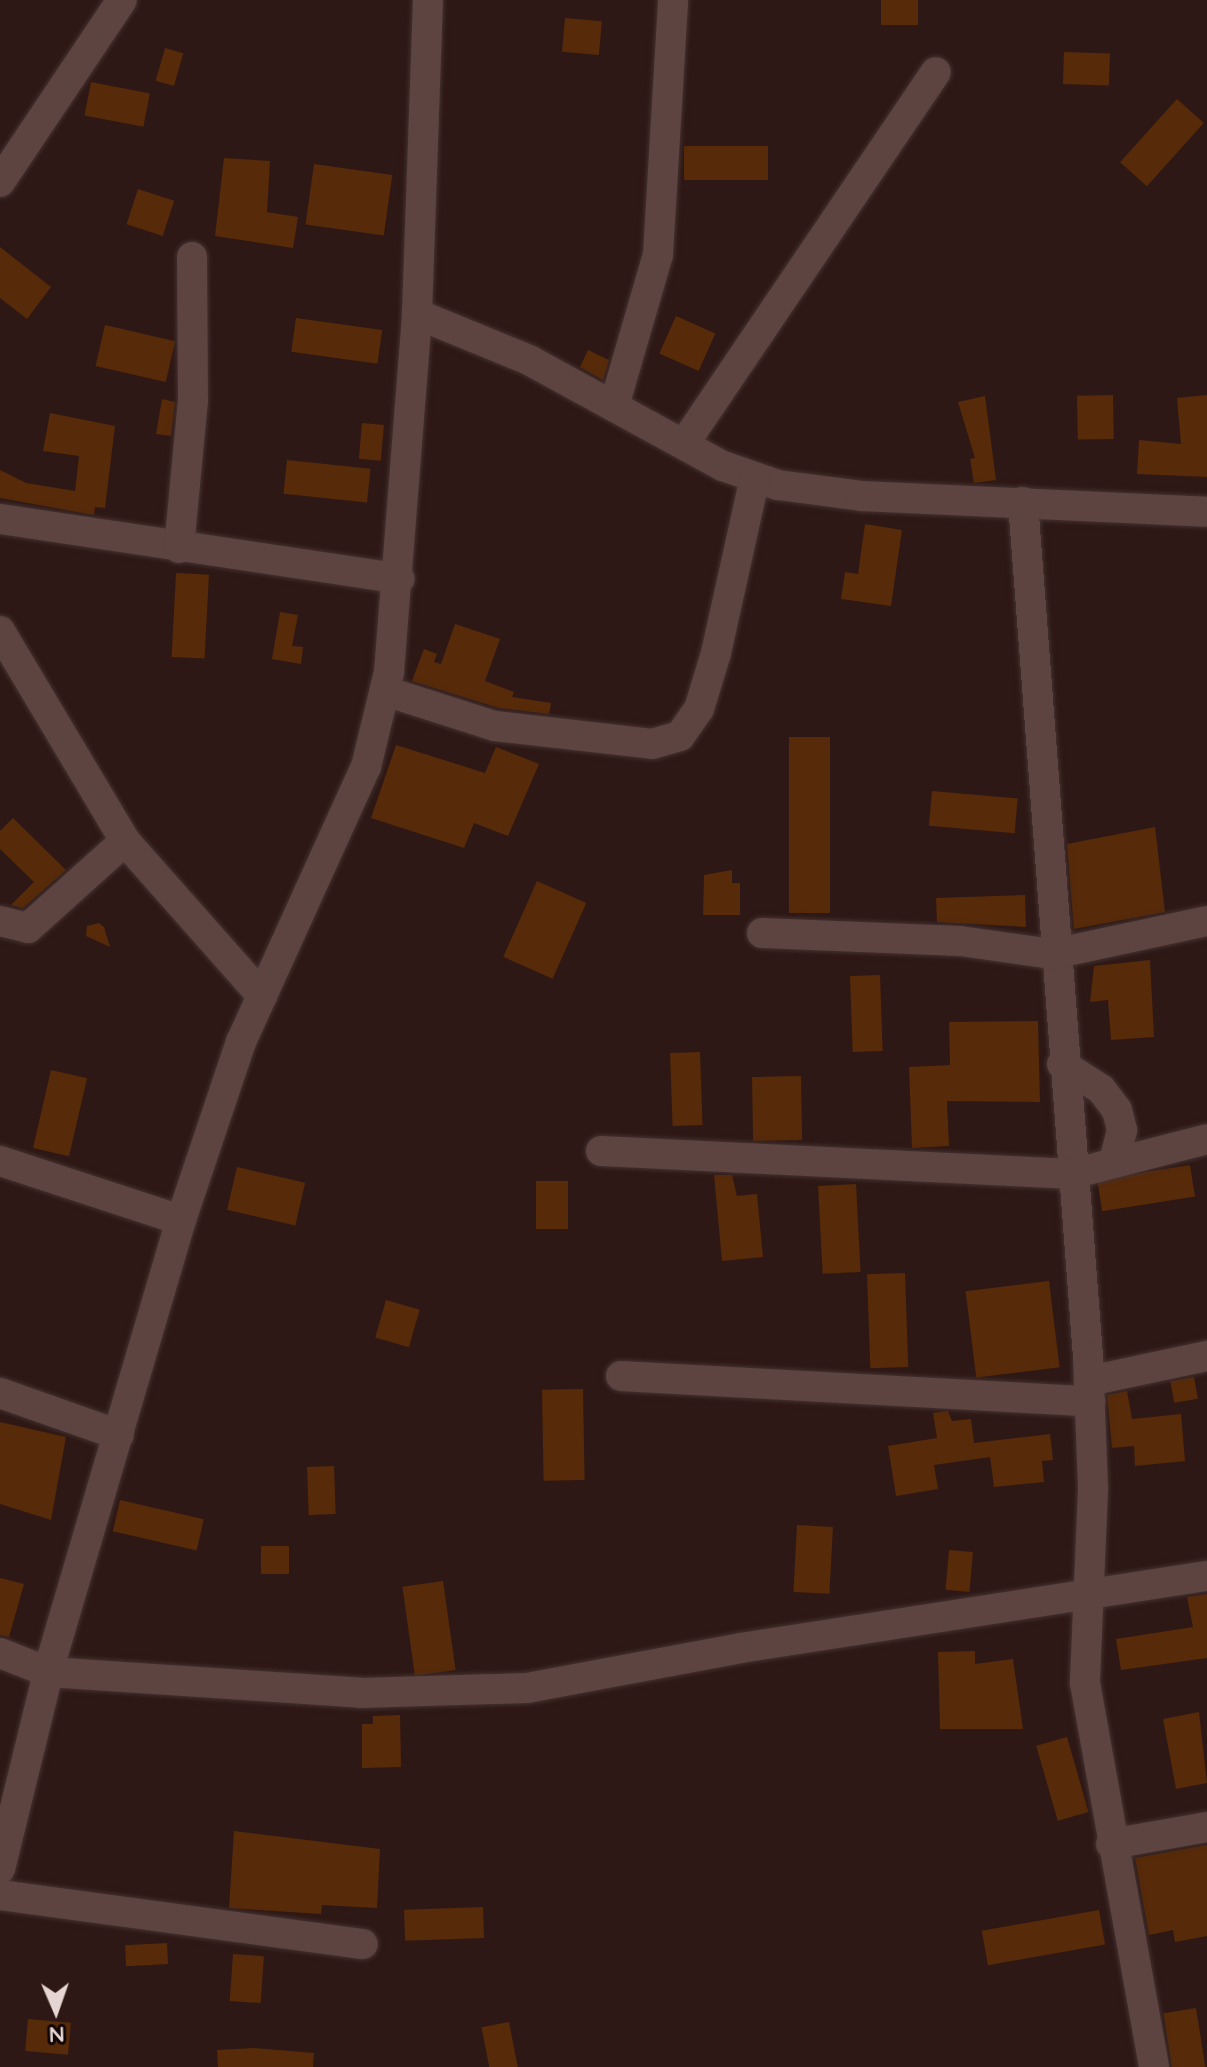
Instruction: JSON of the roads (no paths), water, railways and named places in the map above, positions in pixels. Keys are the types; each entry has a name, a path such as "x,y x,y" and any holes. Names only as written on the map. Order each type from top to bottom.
{"street":[{"path":"0,182 122,0"},
{"path":"0,1869 48,1672 181,1220 241,1042 366,767 385,691 400,579 402,463 417,314 428,0"},
{"path":"614,406 658,255 673,0"},
{"path":"684,444 936,72"},
{"path":"179,548 193,400 192,257"},
{"path":"417,314 529,360 684,444 755,477 861,496 1207,512"},
{"path":"385,691 495,726 652,744 680,736 699,709 716,653 755,477"},
{"path":"1023,502 1053,954 1089,1391 1085,1683 1111,1844 1154,2067"},
{"path":"0,519 400,579"},
{"path":"0,631 125,841 262,996"},
{"path":"0,921 28,928 125,841"},
{"path":"762,933 960,941 1053,954 1207,921"},
{"path":"1062,1064 1101,1089 1117,1110 1122,1130 1114,1163"},
{"path":"601,1151 1072,1174 1207,1139"},
{"path":"0,1161 181,1220"},
{"path":"621,1376 1089,1391 1207,1356"},
{"path":"0,1393 119,1435"},
{"path":"0,1653 48,1672 361,1693 527,1688 741,1648 1088,1598 1207,1576"},
{"path":"1111,1844 1207,1827"},
{"path":"0,1895 363,1944"}]}
